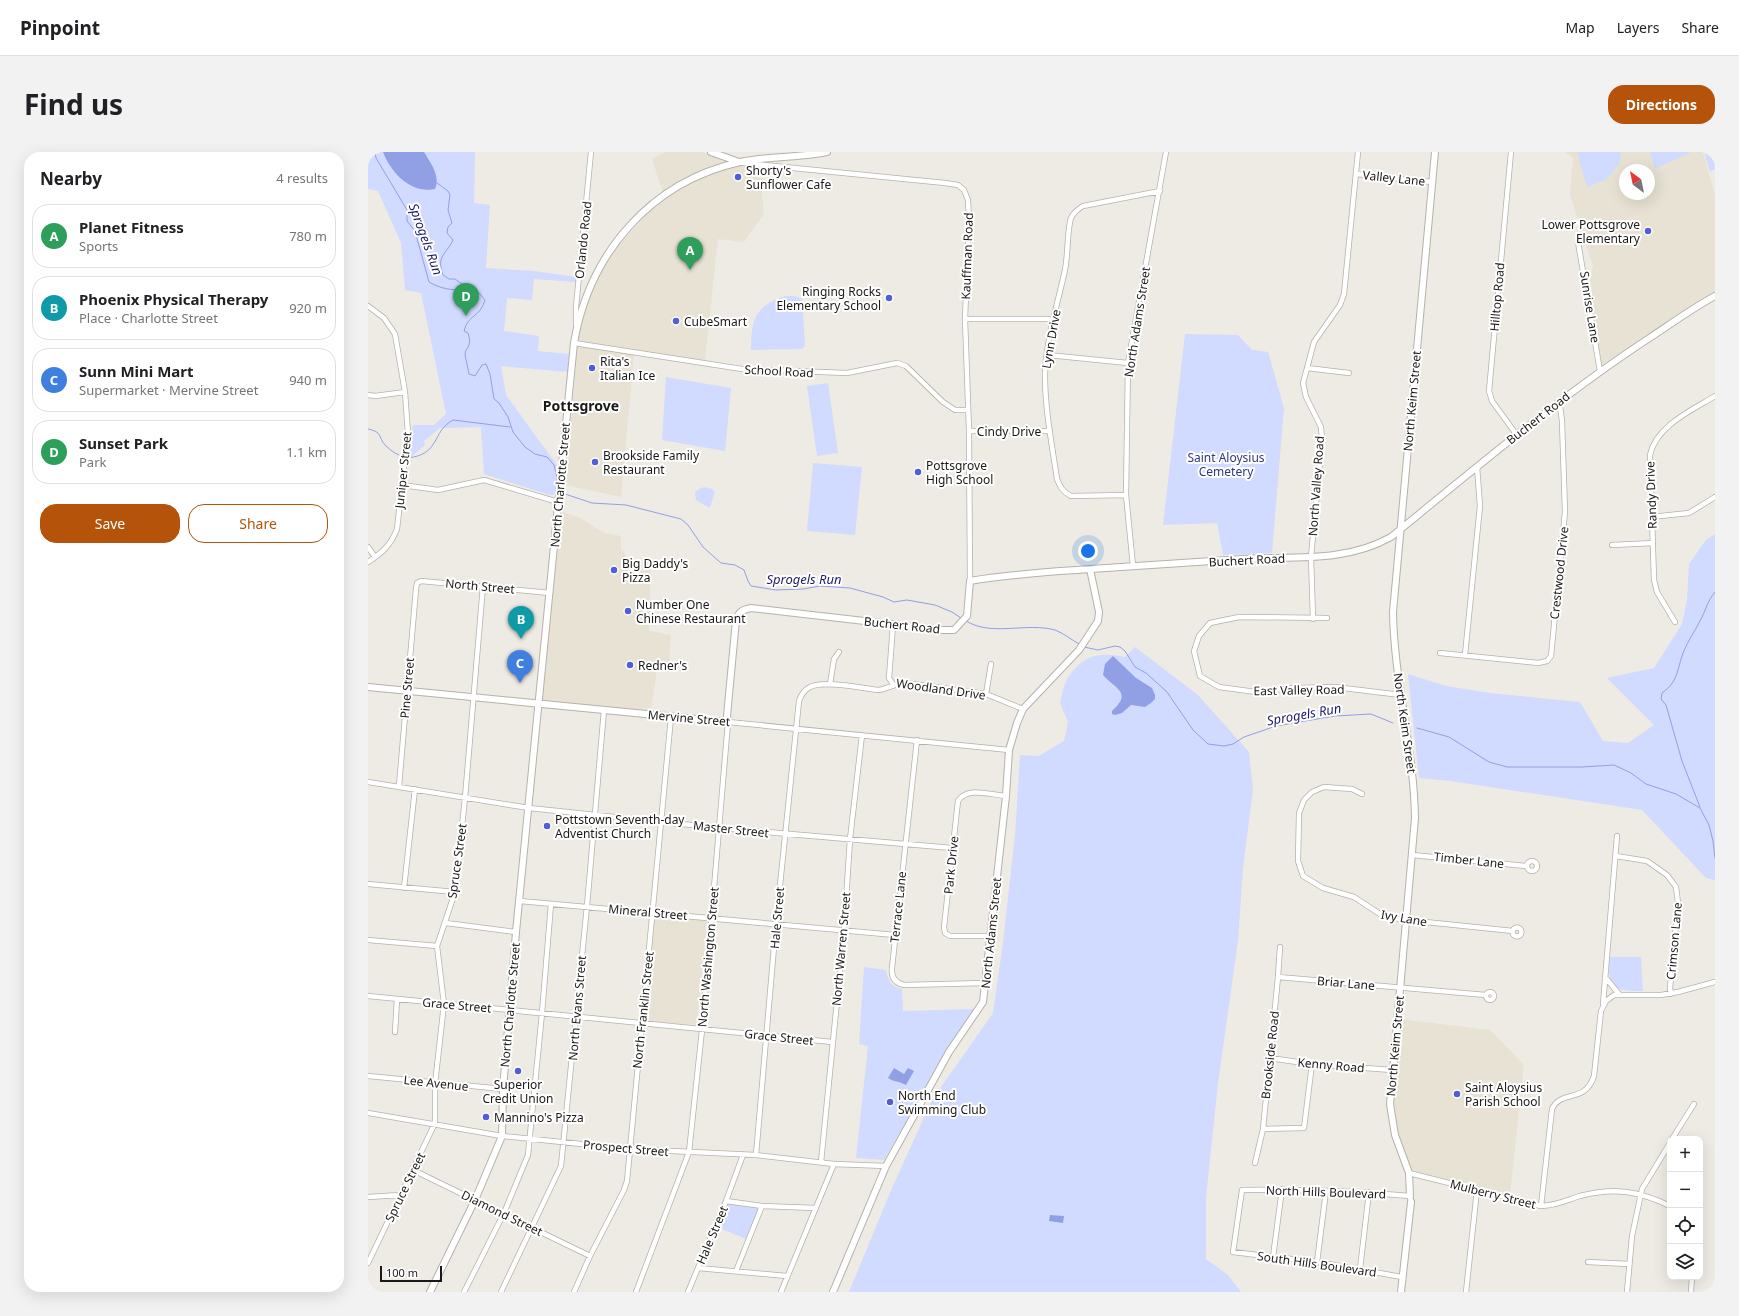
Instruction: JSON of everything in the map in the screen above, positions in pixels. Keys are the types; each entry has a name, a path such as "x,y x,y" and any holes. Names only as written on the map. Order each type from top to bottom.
{"street":[{"name":"Orlando Road","path":"576,329 576,307 591,152"},
{"name":"Kauffman Road","path":"711,152 739,162 958,185 964,190 968,200 969,220 964,320 968,410 970,582"},
{"name":"North Charlotte Street","path":"430,1292 475,1200 502,1136 503,1090 511,1010 516,932 574,344 576,329 582,307 594,278 611,248 632,223 662,196 703,174 739,162 758,158 809,155 827,152"},
{"name":"North Adams Street","path":"1133,566 1126,495 1128,363 1166,152"},
{"name":"North Valley Road","path":"1313,619 1311,557 1322,440 1321,427 1306,397 1303,383 1314,342 1340,305 1344,294 1358,152"},
{"name":"North Keim Street","path":"1401,1292 1410,1199 1409,1173 1395,1135 1391,1118 1390,1096 1415,818 1394,642 1393,617 1434,152"},
{"name":"Hilltop Road","path":"1511,152 1489,392 1492,401 1516,434"},
{"name":"Valley Lane","path":"1356,174 1432,182"},
{"name":"Lynn Drive","path":"1126,495 1083,497 1071,496 1064,492 1057,479 1050,431 1045,363 1048,355 1068,252 1070,222 1076,210 1083,206 1160,191"},
{"name":"Sunrise Lane","path":"1578,242 1600,371"},
{"name":"Buchert Road","path":"738,613 742,610 751,608 893,625 954,630 964,619 970,582 1030,573 1246,559 1333,556 1353,552 1384,541 1516,434 1558,402 1600,371 1715,296"},
{"name":"Juniper Street","path":"368,306 384,318 395,334 405,392 408,424 397,529 386,549 368,562"},
{"path":"964,320 1054,319"},
{"name":"School Road","path":"574,344 742,369 847,373 897,363 906,366 951,408 955,410 968,410"},
{"path":"1048,355 1128,363"},
{"path":"1307,368 1349,373"},
{"path":"368,395 375,396 405,392"},
{"name":"Randy Drive","path":"1675,622 1655,587 1651,516 1650,455 1655,440 1670,424 1715,396"},
{"name":"Crestwood Drive","path":"1440,653 1538,663 1547,661 1551,656 1565,512 1561,414 1558,402"},
{"name":"Cindy Drive","path":"968,431 1050,431"},
{"path":"1465,655 1480,506 1476,467"},
{"path":"402,485 438,490 484,480 558,502"},
{"path":"1651,516 1689,513 1715,497"},
{"path":"1612,545 1653,543"},
{"path":"368,547 375,557"},
{"name":"North Adams Street","path":"832,1292 886,1166 947,1055 981,1005 986,983 1006,796 1009,750 1022,709 1079,650 1098,621 1099,612 1090,569"},
{"name":"North Street","path":"416,589 417,583 421,581 550,593"},
{"name":"Spruce Street","path":"368,1264 435,1123 435,1084 444,1004 437,946 446,923 455,892 465,798 472,697 483,586"},
{"name":"Pine Street","path":"399,786 416,589"},
{"name":"North Washington Street","path":"636,1292 689,1152 702,1030 720,828 728,722 727,716 736,620 738,613"},
{"name":"East Valley Road","path":"1313,619 1239,617 1210,623 1199,636 1194,651 1200,676 1219,687 1256,692 1293,688 1335,687 1401,695"},
{"path":"1313,619 1327,618"},
{"name":"Woodland Drive","path":"893,625 889,678 893,684 906,683 986,694 1022,709"},
{"path":"839,652 834,659 830,684 884,690 893,684"},
{"path":"986,694 991,664"},
{"name":"Hale Street","path":"756,1155 776,924 799,701 801,695 811,686 830,684"},
{"name":"Mervine Street","path":"368,687 1009,750"},
{"name":"North Evans Street","path":"501,1292 561,1166 577,1018 604,710"},
{"name":"North Franklin Street","path":"574,1292 590,1256 624,1190 630,1150 671,717"},
{"name":"North Warren Street","path":"820,1162 844,931 850,840 862,735"},
{"name":"Terrace Lane","path":"917,740 891,973 894,980 900,984 986,983"},
{"name":"Master Street","path":"368,782 529,808 720,828 952,848"},
{"name":"Ivy Lane","path":"1362,794 1352,789 1324,787 1315,790 1308,795 1302,804 1299,813 1298,865 1303,876 1323,888 1354,897 1383,916 1406,920 1513,931"},
{"path":"404,888 415,789"},
{"name":"Park Drive","path":"991,936 953,937 947,935 944,931 952,848 957,806 962,796 971,792 1006,796"},
{"path":"1541,1206 1552,1109 1560,1100 1583,1092 1591,1083 1594,1076 1603,1006 1617,836"},
{"name":"Timber Lane","path":"1412,854 1527,866"},
{"name":"Crimson Lane","path":"1616,856 1647,861 1668,875 1677,890 1678,903 1670,988 1671,994"},
{"path":"368,884 455,892"},
{"name":"Mineral Street","path":"520,901 896,935"},
{"path":"464,1292 504,1213 527,1162 551,904"},
{"path":"446,923 516,932"},
{"path":"368,940 437,946"},
{"name":"Brookside Road","path":"1254,1162 1263,1129 1280,947"},
{"name":"Briar Lane","path":"1278,977 1486,995"},
{"path":"1605,977 1619,994"},
{"path":"1603,1006 1608,999 1619,994 1671,994 1715,982"},
{"name":"Grace Street","path":"368,996 542,1013 577,1018 832,1042"},
{"path":"395,1032 397,999"},
{"name":"Kenny Road","path":"1270,1058 1312,1064 1392,1070"},
{"path":"1263,1129 1304,1128 1312,1064"},
{"name":"Lee Avenue","path":"368,1076 503,1090"},
{"path":"1674,1136 1694,1104"},
{"name":"Prospect Street","path":"368,1113 435,1123 502,1136 630,1150 756,1155 834,1164 886,1166"},
{"path":"1627,1292 1632,1236 1642,1189 1667,1148"},
{"name":"Hale Street","path":"688,1292 726,1201 743,1155"},
{"path":"781,1292 834,1164"},
{"name":"Diamond Street","path":"413,1170 590,1256"},
{"name":"Mulberry Street","path":"1409,1173 1541,1206 1550,1206 1581,1196 1612,1190 1625,1191 1641,1195 1667,1205"},
{"path":"1273,1257 1282,1189"},
{"name":"North Hills Boulevard","path":"1232,1252 1242,1190 1282,1189 1369,1192 1410,1199"},
{"path":"1466,1292 1477,1190"},
{"path":"1317,1262 1326,1191"},
{"path":"1360,1269 1369,1192"},
{"path":"368,1197 401,1195"},
{"path":"726,1201 762,1206 816,1208"},
{"path":"736,1271 762,1206"},
{"name":"South Hills Boulevard","path":"1232,1252 1317,1262 1402,1277"},
{"path":"1588,1262 1629,1264"},
{"path":"698,1268 787,1276"},
{"path":"1691,1292 1692,1280"}],"shaded area":[{"path":"666,152 702,152 760,172 764,214 744,242 718,239 705,360 634,353 621,497 565,485 579,335 584,312 601,271 617,247 645,216 665,199 652,159"},
{"name":"Lower Pottsgrove Elementary","path":"1565,152 1703,152 1715,195 1715,295 1601,365 1590,279 1593,266 1570,195 1573,157"},
{"path":"563,512 580,518 604,533 621,536 621,550 625,553 627,558 651,561 649,631 671,635 669,662 657,669 651,710 539,704"},
{"path":"654,915 707,920 697,1025 644,1021"},
{"name":"Saint Aloysius Parish School","path":"1399,1019 1490,1030 1524,1065 1510,1195 1411,1170 1397,1133 1393,1108"}],"green space":[{"path":"368,152 475,152 474,203 490,205 486,268 534,271 576,277 576,282 534,279 532,300 507,298 504,331 539,336 538,351 569,354 568,372 501,366 506,395 559,468 554,495 484,474 481,427 440,428 424,441 425,445 410,458 413,425 434,425 446,414 421,293 405,290 401,243 378,191 368,189"},
{"path":"1577,152 1621,152 1620,162 1606,180 1587,187"},
{"path":"1650,152 1691,152 1655,169 1655,164 1654,164"},
{"path":"1704,152 1715,152 1715,169 1710,172"},
{"path":"786,296 795,296 802,299 805,346 802,349 751,350 752,330 757,315 767,304"},
{"name":"Saint Aloysius Cemetery","path":"1185,334 1238,335 1252,350 1268,352 1284,408 1272,553 1223,555 1217,523 1163,525"},
{"path":"666,377 731,388 725,451 662,440"},
{"path":"828,383 838,453 817,456 807,386"},
{"path":"813,463 862,467 855,535 807,531"},
{"path":"704,487 712,489 715,492 710,507 696,500 695,493 697,490"},
{"path":"1715,534 1715,880 1706,878 1642,810 1451,781 1419,778 1408,674 1446,686 1490,693 1580,702 1603,741 1628,743 1654,725 1607,678 1654,668 1682,624 1687,600 1689,564 1706,540"},
{"path":"1135,647 1198,695 1249,752 1253,789 1243,868 1238,941 1218,1083 1206,1197 1206,1259 1228,1275 1241,1292 849,1292 892,1188 932,1100 993,1013 1003,943 1015,835 1020,755 1039,756 1064,741 1068,722 1060,703 1063,689 1069,676 1081,663 1094,656 1101,655 1116,655 1125,657"},
{"path":"1609,957 1641,957 1643,991 1619,989 1614,986 1609,975"},
{"name":"North End Swimming Club","path":"864,967 886,970 893,985 902,989 903,1011 975,1009 956,1035 884,1160 856,1158 868,1046 859,1044"},
{"path":"729,1204 759,1207 746,1239 717,1227 726,1206"}],"water":[{"path":"383,152 424,152 436,174 437,179 435,189 426,190 410,185 391,167"},
{"path":"1113,656 1136,678 1152,688 1155,699 1151,703 1145,707 1131,705 1122,713 1115,715 1112,714 1112,711 1118,705 1122,695 1120,691 1103,675 1105,664"},
{"path":"894,1068 904,1074 908,1068 914,1071 906,1085 888,1078"},
{"path":"1050,1215 1064,1216 1063,1223 1049,1221"}],"waterway":[{"name":"Sprogels Run","path":"375,152 376,158 407,210 407,221 415,231 429,282 447,289 479,293 485,300 480,310 468,322 464,331 468,333 470,341 465,352 469,374 475,376 482,365 486,364 490,374 494,399 499,403 508,417 513,432 525,447 535,454 547,457 554,465 557,477 557,490"},
{"path":"437,183 448,191 450,195 448,210 452,223 448,227 447,233 453,240 441,259 443,275 449,279 455,279 473,292"},
{"path":"407,458 418,456 431,448 441,431 453,420 510,427"},
{"path":"368,429 378,433 387,447 396,454 404,457"},
{"name":"Sprogels Run","path":"562,493 592,503 626,505 681,519 688,525 703,547 721,563 735,565 744,570 751,586 776,590 803,589 820,586 850,588 883,597 894,602 907,600 935,605 952,612 961,618"},
{"path":"1700,807 1682,761 1666,705 1661,699 1662,693 1674,680 1685,648 1715,592"},
{"name":"Sprogels Run","path":"966,621 976,626 987,628 998,629 1033,627 1055,630 1079,644"},
{"name":"Sprogels Run","path":"1084,647 1098,650 1115,646 1120,647 1125,651 1135,667 1146,673 1167,692 1193,730 1208,744 1224,746 1233,744 1244,737 1276,726 1335,716 1371,714 1393,723"},
{"name":"Sprogels Run","path":"1417,728 1449,737 1489,762 1507,767 1582,767 1614,765 1631,773 1646,784 1676,794 1700,808 1709,825 1715,858"}],"place":[{"name":"Shorty's Sunflower Cafe","path":"738,177"},
{"name":"Lower Pottsgrove Elementary","path":"1648,231"},
{"name":"Planet Fitness","path":"690,270"},
{"name":"Ringing Rocks Elementary School","path":"889,298"},
{"name":"Sunset Park","path":"466,316"},
{"name":"CubeSmart","path":"676,321"},
{"name":"Rita's Italian Ice","path":"592,368"},
{"name":"Brookside Family Restaurant","path":"595,462"},
{"name":"Pottsgrove High School","path":"918,472"},
{"name":"Big Daddy's Pizza","path":"614,570"},
{"name":"Number One Chinese Restaurant","path":"628,611"},
{"name":"Phoenix Physical Therapy","path":"521,639"},
{"name":"Redner's","path":"630,665"},
{"name":"Sunn Mini Mart","path":"520,683"},
{"name":"Pottstown Seventh-day Adventist Church","path":"547,826"},
{"name":"Superior Credit Union","path":"518,1071"},
{"name":"Saint Aloysius Parish School","path":"1457,1094"},
{"name":"North End Swimming Club","path":"890,1102"},
{"name":"Mannino's Pizza","path":"486,1117"}],"district":[{"name":"Pottsgrove","path":"581,405"}]}
